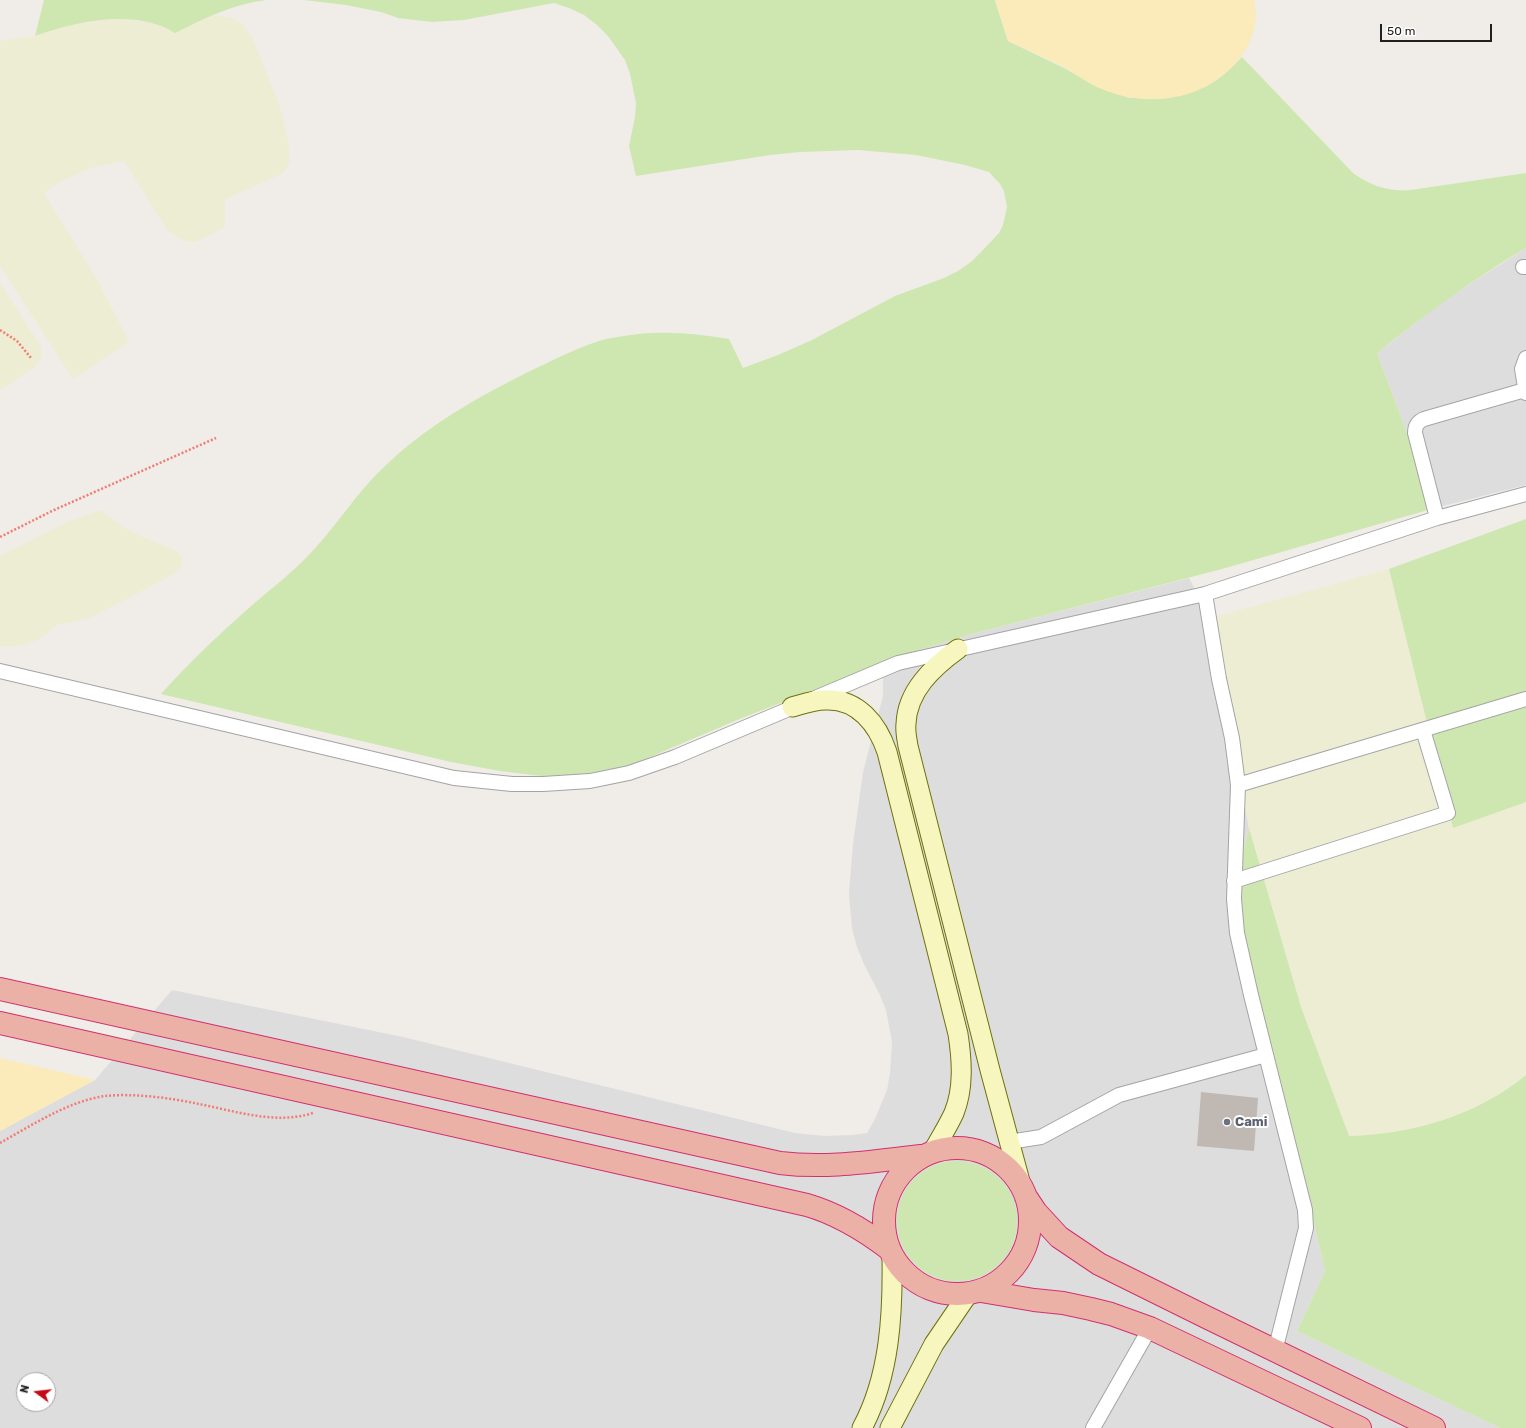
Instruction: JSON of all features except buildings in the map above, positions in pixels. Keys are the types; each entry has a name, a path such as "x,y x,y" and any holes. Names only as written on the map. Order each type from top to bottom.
{"highway":[{"path":"0,989 780,1163 835,1166 927,1154 946,1148 971,1148 983,1152 1005,1165 1024,1191 1036,1212 1059,1237 1099,1264 1434,1428"},
{"path":"0,1023 807,1205 850,1223 891,1253"},
{"path":"927,1154 902,1172 894,1183 888,1194 885,1207 884,1232 891,1253 900,1267 908,1276 930,1290 955,1294 974,1292 1063,1304 1118,1316 1150,1328 1360,1428"},
{"path":"974,1292 992,1285 1008,1274 1020,1259 1029,1235 1030,1222 1030,1209 1024,1191"}],"main road":[{"path":"958,649 942,660 924,680 911,700 906,726 912,761 990,1070 1024,1191"},
{"path":"792,707 826,700 838,700 851,704 871,720 882,738 887,752 958,1034 961,1053 960,1088 954,1112 927,1154"},
{"path":"862,1428 878,1387 887,1350 891,1313 891,1253"},
{"path":"890,1428 934,1344 974,1292"}],"street":[{"path":"1437,518 1415,434 1416,425 1424,419 1526,392 1522,370 1526,358"},
{"path":"0,671 454,778 512,784 574,782 606,778 629,773 675,757 898,663 1205,594 1437,518 1526,494"},
{"path":"1205,594 1219,679 1232,738 1238,785 1234,881 1237,933 1305,1210 1306,1228 1275,1351"},
{"path":"1238,785 1526,699"},
{"path":"1234,881 1448,813 1423,730"},
{"path":"1010,1142 1041,1137 1119,1095 1266,1055"},
{"path":"1093,1428 1150,1328"}],"path":[{"path":"0,330 17,341 31,358"},
{"path":"0,537 54,510 216,438"},
{"path":"0,1142 67,1107 92,1098 106,1096 119,1095 170,1099 197,1103 252,1115 282,1117 312,1113 338,1098"}],"shaded area":[{"path":"1526,248 1526,485 1435,508 1377,353 1444,301"},
{"path":"1189,578 1210,618 1249,828 1239,868 1243,958 1287,1106 1325,1271 1297,1331 1500,1428 0,1428 0,1131 95,1080 172,990 403,1037 795,1133 825,1136 867,1133 875,1119 887,1090 890,1074 892,1042 886,1010 864,964 852,929 849,893 853,844 863,772 883,696 883,663 922,649 972,634"}],"green space":[{"path":"44,0 266,0 231,8 175,33 160,25 125,19 87,22 35,36"},
{"path":"304,0 995,0 1008,41 1066,69 1097,87 1129,98 1205,87 1218,79 1242,57 1353,173 1373,185 1395,190 1411,190 1526,173 1526,248 1487,272 1450,298 1377,353 1435,508 1222,569 972,634 922,649 742,718 636,763 613,770 566,776 541,776 500,771 451,762 161,694 215,639 316,548 364,488 385,466 421,435 481,397 524,374 589,344 617,337 645,333 687,333 729,339 743,368 778,355 812,340 895,296 944,278 971,262 999,233 1003,225 1007,207 1004,191 989,172 965,165 916,155 858,150 800,152 770,155 636,176 629,146 635,117 636,103 630,74 625,60 608,36 584,15 554,3 464,20 432,22 398,18 381,12 346,5"},
{"path":"216,15 236,20 242,24 252,37 280,107 288,141 290,159 289,164 284,172 279,175 225,199 225,227 198,241 193,242 182,240 168,231 124,161 90,168 58,183 44,193 99,283 129,342 73,379 0,266 0,41 35,36 68,25 121,19 151,22 162,25 175,32 210,16"},
{"path":"0,283 40,345 42,356 36,366 4,388 0,389"},
{"path":"100,510 125,528 138,535 177,551 182,559 181,567 176,573 90,618 57,625 38,640 26,644 16,646 0,646 0,556 67,522"},
{"path":"1526,519 1526,802 1453,828 1389,569"},
{"path":"1389,569 1453,827 1526,802 1526,1075 1486,1102 1442,1121 1396,1132 1349,1136 1301,1007 1249,828 1210,618"},
{"path":"1249,828 1301,1007 1349,1136 1397,1131 1420,1127 1443,1120 1486,1102 1526,1075 1526,1428 1500,1428 1297,1331 1325,1271 1287,1106 1243,958 1239,868"},
{"path":"957,1161 969,1162 980,1166 990,1171 999,1179 1007,1188 1012,1198 1016,1209 1016,1233 1012,1244 1007,1254 999,1263 990,1271 980,1276 969,1280 957,1281 945,1280 934,1276 924,1271 915,1263 907,1254 902,1244 898,1233 897,1221 898,1209 902,1198 907,1188 915,1179 924,1171 934,1166 945,1162"}],"sand":[{"path":"995,0 1254,0 1256,18 1252,35 1245,50 1235,64 1221,77 1205,87 1188,94 1170,98 1133,98 1115,94 1097,87 1066,68 1008,41"},
{"path":"0,1058 95,1080 0,1131"}],"place":[{"name":"Cami","path":"1227,1122"}]}
